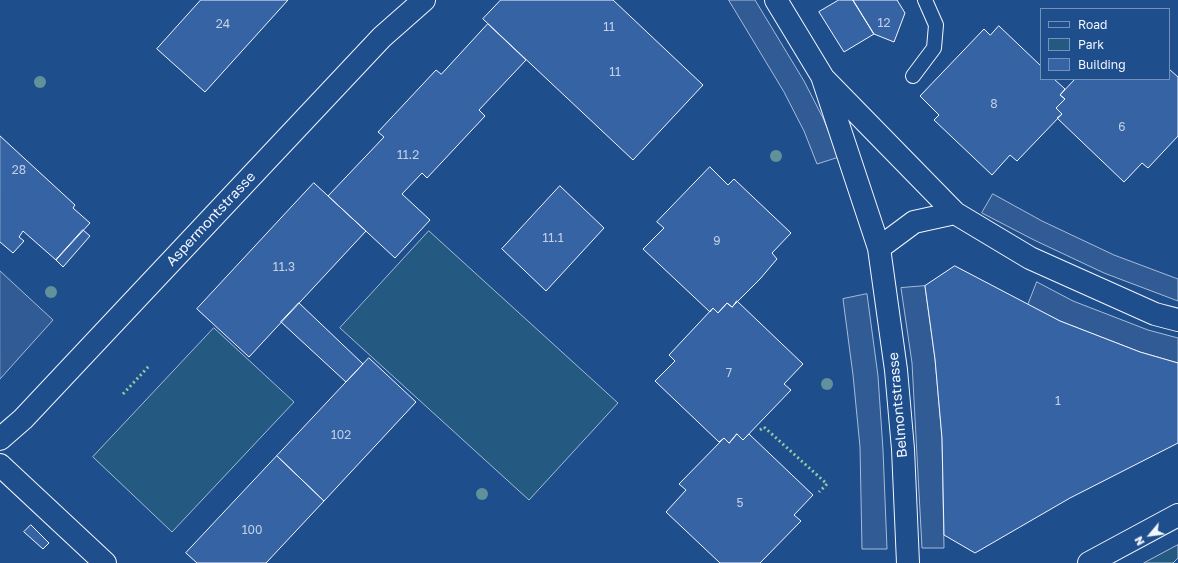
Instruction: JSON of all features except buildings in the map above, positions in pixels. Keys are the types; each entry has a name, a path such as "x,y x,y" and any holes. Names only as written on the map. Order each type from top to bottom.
{"street":[{"name":"Aspermontstrasse","path":"0,439 23,419 382,37 424,0"},
{"name":"Belmontstrasse","path":"776,0 822,76 879,248 896,370 903,449 908,563"},
{"name":"Belmontstrasse","path":"822,76 956,213 1030,258 1155,314 1178,320"},
{"path":"879,248 914,222 956,213"},
{"path":"0,464 105,563"},
{"path":"1089,563 1178,516"}],"lane":[{"path":"913,76 934,48 936,25 925,0"}],"green space":[{"path":"429,231 618,403 529,500 340,328"},
{"path":"214,328 294,402 172,532 93,457"},
{"path":"1178,545 1178,558 1173,563 1144,563"}],"shaded area":[{"path":"729,0 755,0 804,81 823,118 839,157 817,164 804,131 784,92"},
{"path":"993,194 1042,221 1114,255 1178,279 1178,301 1104,273 1034,240 982,213"},
{"path":"0,271 53,320 0,379"},
{"path":"1037,282 1073,301 1148,330 1178,338 1178,363 1140,352 1060,321 1028,305"},
{"path":"925,286 935,359 942,438 944,548 922,548 912,363 901,288"},
{"path":"867,294 878,376 887,549 862,549 860,447 853,375 843,299"}],"hedge":[{"path":"123,394 149,366"},
{"path":"760,430 764,427 827,484 819,492"}]}
